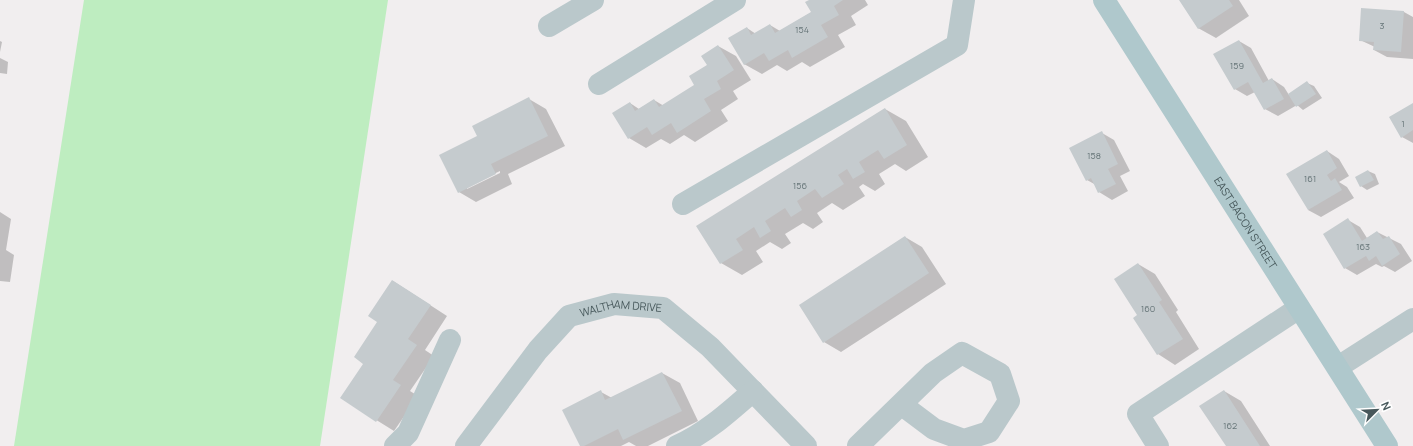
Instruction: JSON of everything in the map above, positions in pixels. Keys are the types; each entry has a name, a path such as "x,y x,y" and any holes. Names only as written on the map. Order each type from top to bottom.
{"main road":[{"name":"EAST BACON STREET","path":"1104,0 1387,446"}],"street":[{"path":"549,26 593,0"},
{"path":"599,84 735,0"},
{"path":"684,204 957,45 964,0"},
{"name":"WALTHAM DRIVE","path":"466,446 538,350 569,316 614,304 663,308 710,347 806,446"},
{"path":"1158,446 1138,414 1300,308"},
{"path":"1338,368 1413,319"},
{"path":"395,446 408,433 450,340"},
{"path":"858,446 902,405 933,373 962,353 1000,374 1009,401 989,432 964,440 934,429 902,405"},
{"path":"677,446 700,434 753,391"}],"green space":[{"path":"84,0 388,0 320,446 14,446"}],"building":[{"path":"809,0 843,0 834,6 839,15 821,25 828,37 792,58 788,50 769,61 764,53 744,65 728,38 747,27 751,35 770,24 775,33 811,12 805,2"},
{"path":"1179,0 1229,0 1233,6 1198,29"},
{"path":"1361,8 1404,11 1401,52 1373,50 1374,42 1359,41"},
{"path":"1239,40 1263,83 1272,78 1284,99 1264,110 1248,82 1234,90 1213,54"},
{"path":"718,45 734,70 717,81 721,89 704,99 711,111 677,133 671,123 652,135 647,127 628,139 612,113 630,102 635,111 654,99 659,107 694,85 689,76 707,65 701,56"},
{"path":"1307,81 1316,94 1296,107 1288,94"},
{"path":"529,97 548,136 491,164 496,174 458,193 439,155 477,136 472,126"},
{"path":"1413,103 1413,130 1401,138 1389,117"},
{"path":"885,108 907,145 884,159 878,150 859,162 865,172 853,179 847,169 838,175 844,184 822,198 815,189 797,201 802,210 791,217 785,208 765,221 771,231 760,238 754,227 736,239 743,250 720,264 696,226"},
{"path":"1102,131 1118,164 1108,169 1116,184 1098,193 1091,178 1086,181 1069,148"},
{"path":"1327,150 1337,168 1327,175 1331,181 1335,178 1342,190 1308,210 1286,174"},
{"path":"1368,170 1374,180 1360,187 1355,177"},
{"path":"1348,218 1362,241 1377,231 1383,239 1389,236 1400,254 1382,266 1376,256 1369,261 1366,256 1344,269 1323,234"},
{"path":"905,236 929,273 823,343 799,305"},
{"path":"1138,263 1162,300 1159,302 1183,339 1157,355 1133,318 1137,315 1114,279"},
{"path":"392,280 431,305 408,339 417,345 393,380 401,385 376,422 340,398 363,364 354,357 377,322 368,316"},
{"path":"662,372 682,411 623,440 618,429 584,446 580,446 562,410 601,390 605,400"},
{"path":"1224,390 1260,446 1226,446 1199,406"}]}
